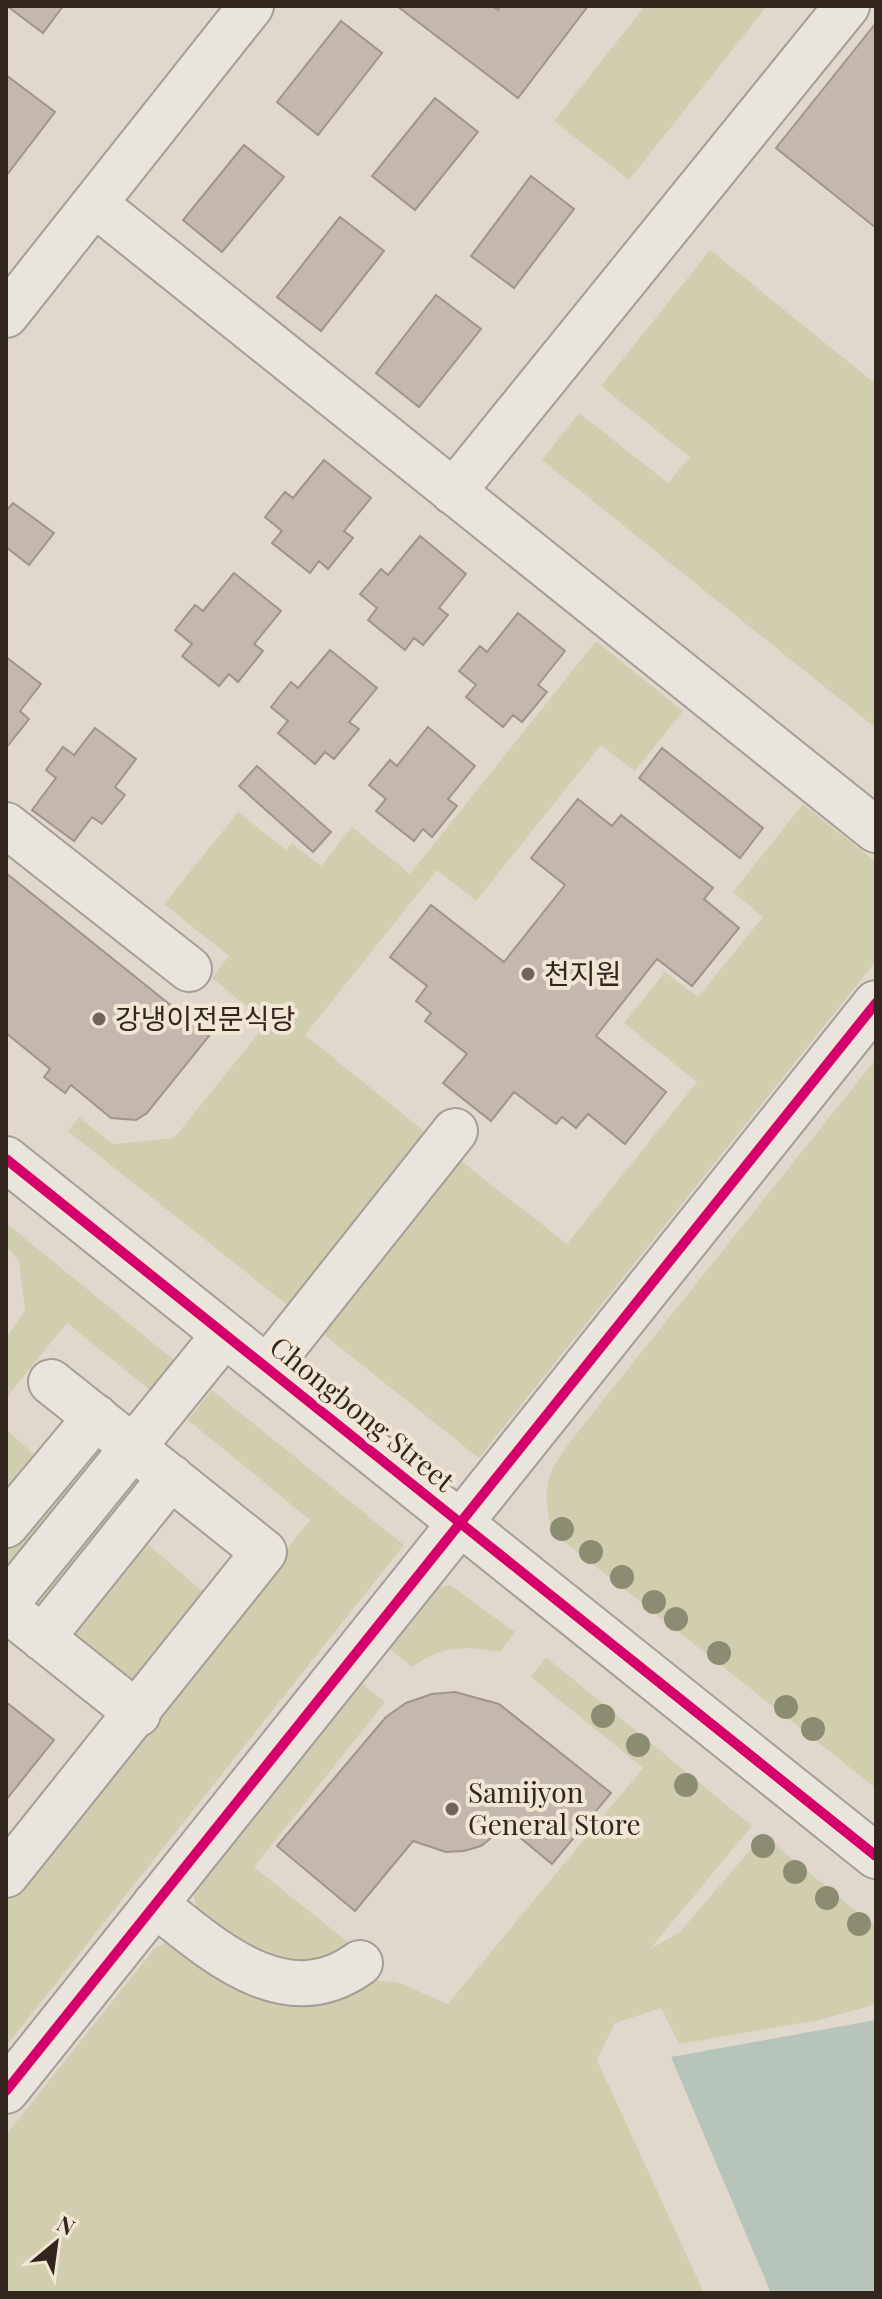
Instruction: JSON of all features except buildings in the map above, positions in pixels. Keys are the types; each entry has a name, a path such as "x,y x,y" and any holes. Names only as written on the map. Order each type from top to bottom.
{"street":[{"path":"6,315 251,6"},
{"path":"453,492 847,6"},
{"path":"96,205 876,830"},
{"path":"6,825 189,969"},
{"path":"6,2091 458,1521 876,1003"},
{"path":"267,1368 455,1131"},
{"name":"Chongbong Street","path":"6,1159 876,1856"},
{"path":"138,1714 6,1606 224,1335"},
{"path":"6,1875 138,1714 264,1552 51,1382"},
{"path":"6,1525 96,1417"},
{"path":"42,1638 171,1477"},
{"path":"155,1904 225,1956 281,1983 311,1984 339,1979 360,1963"}],"shaded area":[{"path":"645,6 767,6 629,180 554,121"},
{"path":"710,250 876,384 876,728 542,460 579,413 668,483 690,457 601,386"},
{"path":"596,641 683,711 635,771 601,745 476,901 437,870 305,1035 429,1135 291,1308 68,1131 79,1117 113,1144 174,1138 267,1023 212,978 229,956 164,904 238,812 286,850 292,843 321,866 352,827 410,874"},
{"path":"803,804 876,862 876,961 479,1458 323,1334 461,1161 567,1244 697,1082 624,1023 665,972 698,997 763,917 733,892"},
{"path":"876,1059 876,1788 552,1532 547,1498 551,1474 573,1439"},
{"path":"6,1223 174,1360 150,1390 67,1323 6,1398 6,1338 25,1310 19,1262 6,1245"},
{"path":"212,1390 404,1545 6,2046 6,1894 310,1520 188,1420"},
{"path":"6,1429 42,1462 6,1514"},
{"path":"64,1476 79,1489 6,1579 6,1547"},
{"path":"105,1509 119,1522 42,1617 27,1605"},
{"path":"144,1541 207,1595 133,1686 66,1636"},
{"path":"450,1585 515,1632 500,1652 454,1649 412,1667 386,1646 421,1600"},
{"path":"546,1657 752,1826 650,1949 679,1933 763,1835 876,1927 876,2004 820,2020 679,2044 661,2008 615,2023 597,2060 704,2293 6,2293 6,2135 154,1949 169,1941 371,1980 397,1982 448,2004 643,1768 531,1677"},
{"path":"358,1681 385,1702 254,1867 353,1946 347,1956 277,1965 213,1928 196,1908 193,1891"},
{"path":"876,2020 876,2293 771,2293 671,2057"}],"cycle path":[{"path":"6,2091 876,1003"},
{"path":"6,1159 876,1856"}],"place":[{"name":"천지원","path":"528,974"},
{"name":"강냉이전문식당","path":"99,1019"},
{"name":"Samijyon General Store","path":"452,1809"}]}
